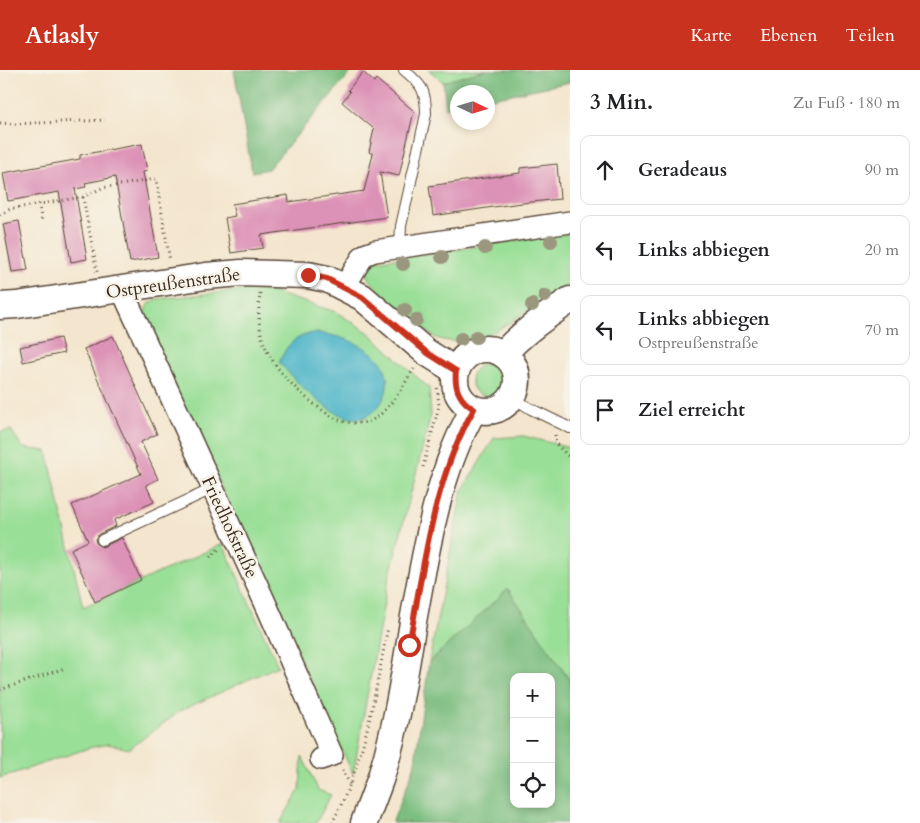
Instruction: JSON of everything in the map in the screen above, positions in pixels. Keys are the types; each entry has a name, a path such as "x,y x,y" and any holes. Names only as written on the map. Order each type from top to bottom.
{"street":[{"path":"344,287 364,255 375,251 570,222"},
{"name":"Ostpreußenstraße","path":"0,306 215,275 261,273 308,275 327,279 362,297 426,352 456,371"},
{"name":"Friedhofstraße","path":"111,291 212,489 332,755 321,759"},
{"path":"503,354 518,337 570,300"},
{"path":"485,348 503,354 511,360 518,378 512,397 505,405 495,410 474,409 466,404 456,389 456,371 460,362 475,350 485,348"},
{"path":"364,823 380,779 396,717 426,549 442,486 457,445 474,409"}],"lane":[{"path":"400,246 401,226 426,114 424,90 419,82 404,70"},
{"path":"512,397 570,428"},
{"path":"102,540 212,489"}],"path":[{"path":"0,124 105,120"},
{"path":"0,215 10,209 83,197 102,188 156,179 173,281"},
{"path":"83,197 111,291"},
{"path":"39,204 42,223"},
{"path":"261,273 259,324 270,359 294,386 334,418 356,423 368,422 377,417 387,407 426,352"},
{"path":"553,420 556,444 570,458"},
{"path":"0,690 65,668"}],"green space":[{"path":"234,70 353,70 268,169 252,172"},
{"path":"429,70 486,70 443,82"},
{"path":"486,70 570,70 570,82 495,98 495,85 450,85 450,107 446,108 443,82"},
{"path":"570,233 570,284 500,328 470,340 453,341 436,338 388,298 371,281 367,273 369,265 375,261"},
{"path":"244,290 269,291 336,312 368,332 429,388 431,415 387,586 353,774 145,322 144,314 146,308 157,299"},
{"path":"487,364 493,365 498,369 502,374 502,386 498,391 493,395 487,396 481,395 476,391 472,386 471,380 472,374 476,369 481,365"},
{"path":"11,430 23,448 47,451 83,607 223,544 278,666 180,711 129,749 108,744 89,748 0,778 0,432"},
{"path":"524,436 570,448 570,681 508,589 429,662 462,491 494,438"},
{"path":"508,589 570,681 570,823 392,823 414,768 429,662"},
{"path":"302,756 318,790 331,795 316,823 280,823 300,789"}],"water":[{"path":"313,333 333,336 356,343 375,355 382,363 386,372 387,389 380,405 367,416 350,418 331,410 311,395 279,362 285,351 295,340"}],"building":[{"path":"363,72 374,82 376,79 414,111 399,176 380,172 387,217 261,235 263,248 231,253 225,218 235,216 232,204 288,195 289,202 364,191 373,154 369,152 374,129 342,102 350,92 348,90"},
{"path":"142,144 147,171 143,172 158,257 130,262 115,177 85,183 86,187 75,189 87,259 71,262 59,192 8,201 3,173 80,159 80,155"},
{"path":"557,164 560,199 433,216 429,186 520,173 520,168"},
{"path":"19,221 28,270 12,272 3,224"},
{"path":"113,336 157,434 141,442 158,479 146,485 154,502 114,520 116,526 99,534 95,539 96,543 102,547 122,538 141,580 95,602 71,549 88,541 72,505 141,474 84,349"},
{"path":"60,338 64,353 23,362 20,347"}],"route":[{"path":"308,275 327,279 362,297 426,352 456,371 456,389 466,404 474,409 457,445 442,486 426,549 409,645"}]}
